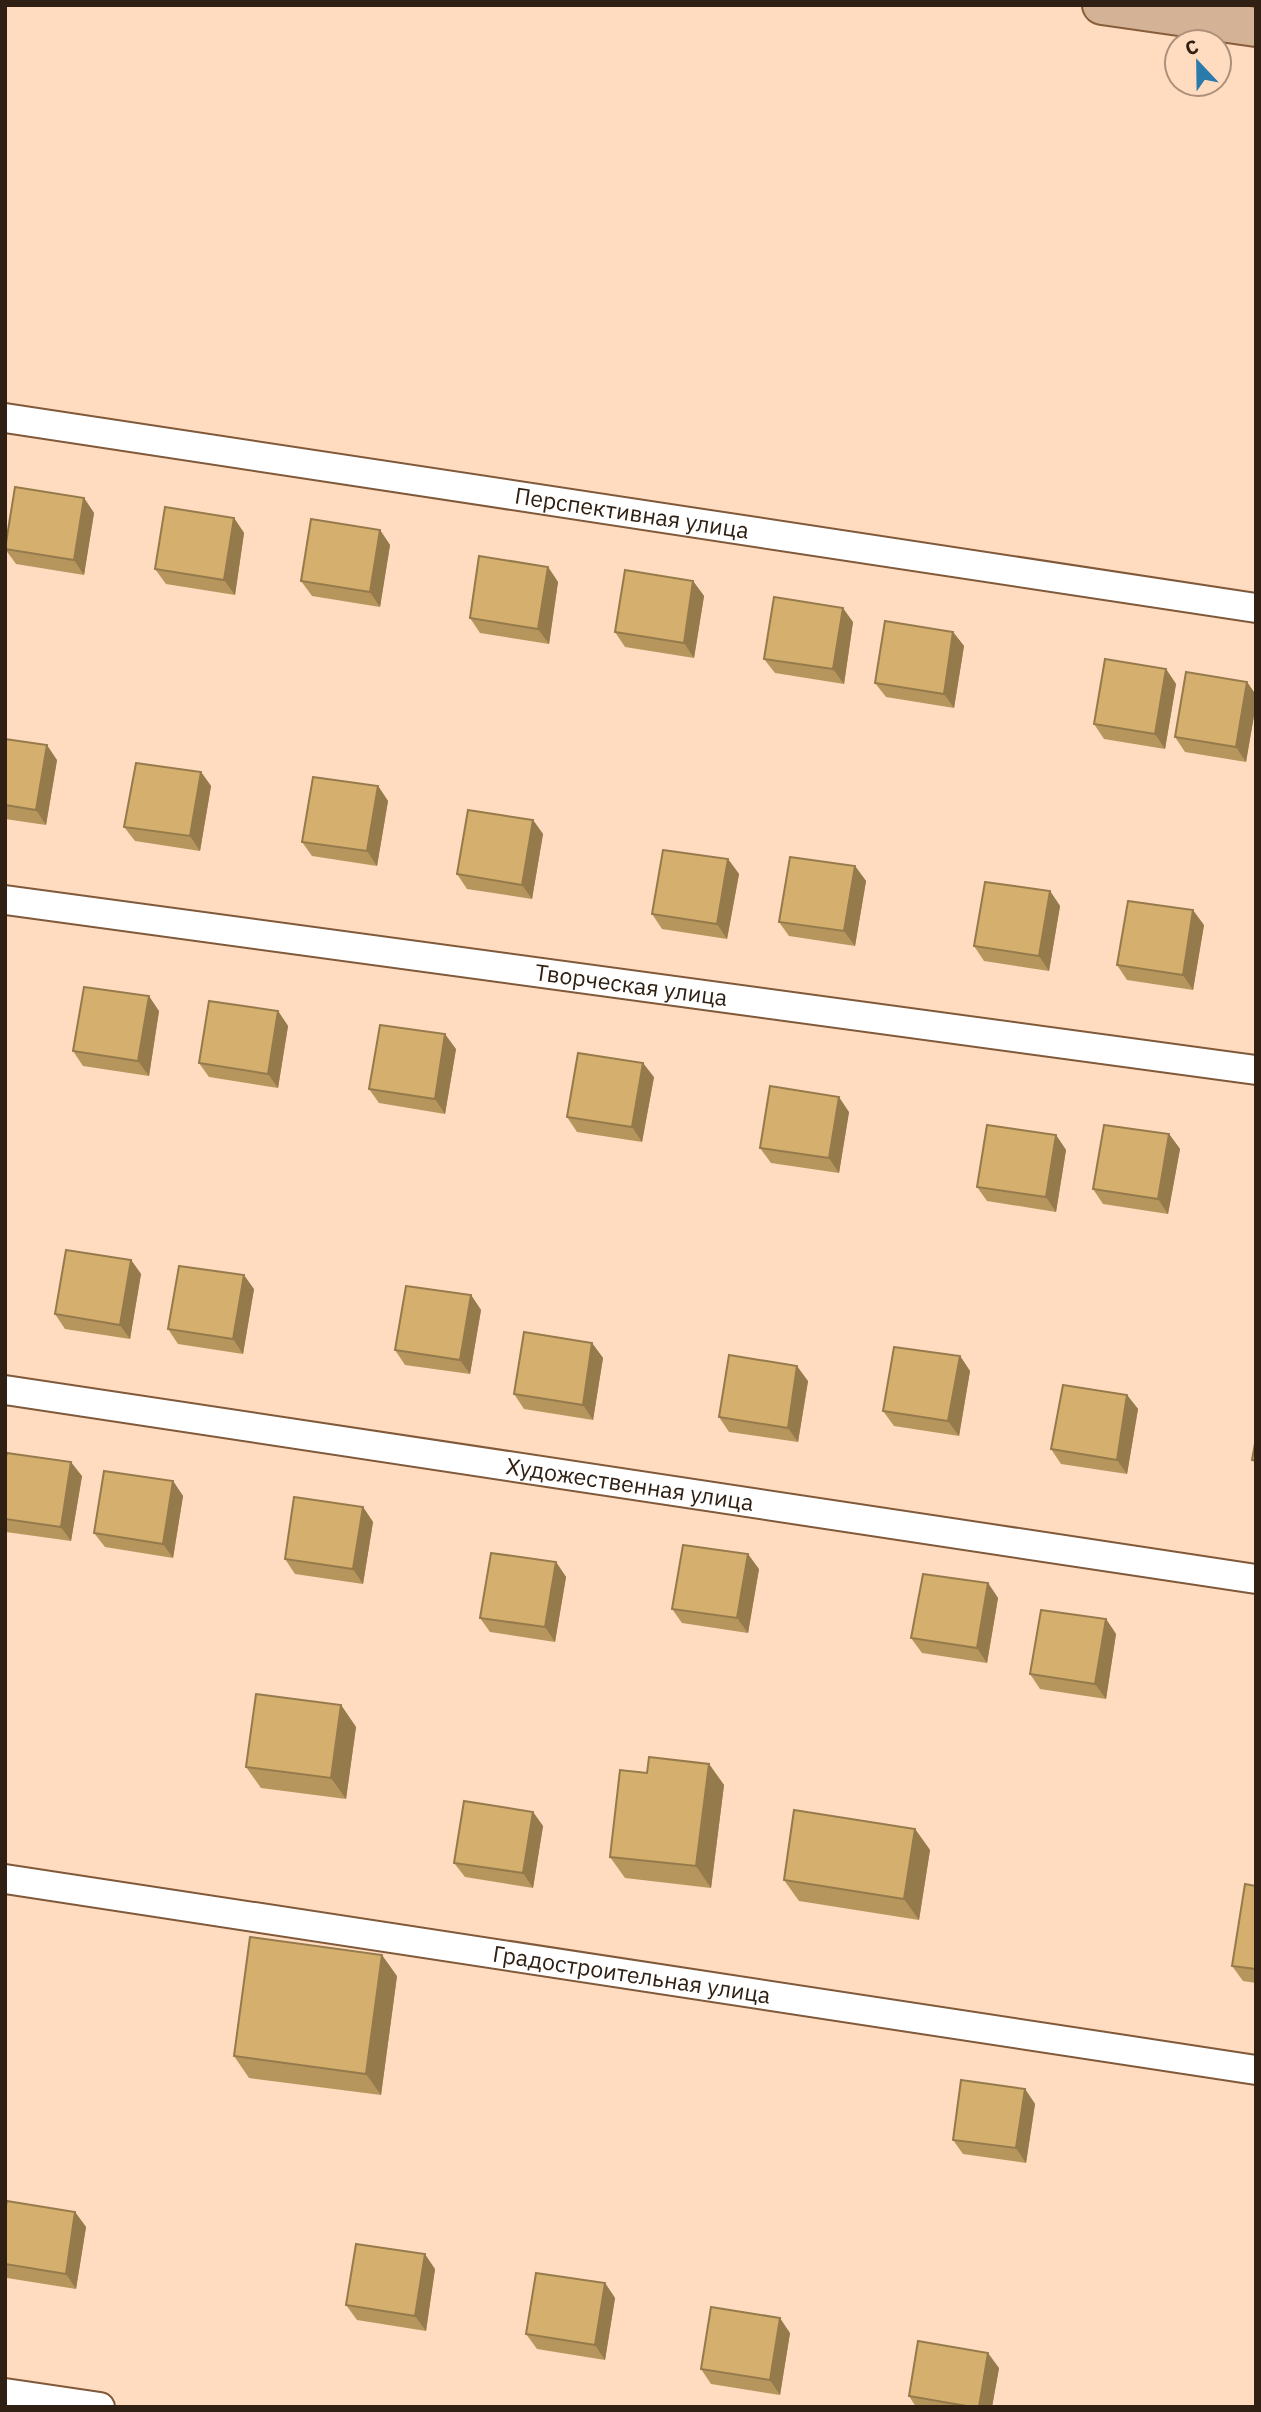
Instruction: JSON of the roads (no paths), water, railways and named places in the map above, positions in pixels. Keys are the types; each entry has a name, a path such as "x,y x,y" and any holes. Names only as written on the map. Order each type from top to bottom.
{"main road":[{"path":"1102,5 1256,27"}],"street":[{"name":"Перспективная улица","path":"5,418 1256,607"},
{"name":"Творческая улица","path":"5,900 1256,1070"},
{"name":"Художественная улица","path":"5,1390 1256,1579"},
{"name":"Градостроительная улица","path":"5,1879 1256,2070"},
{"path":"5,2393 44,2403 100,2407"}]}
